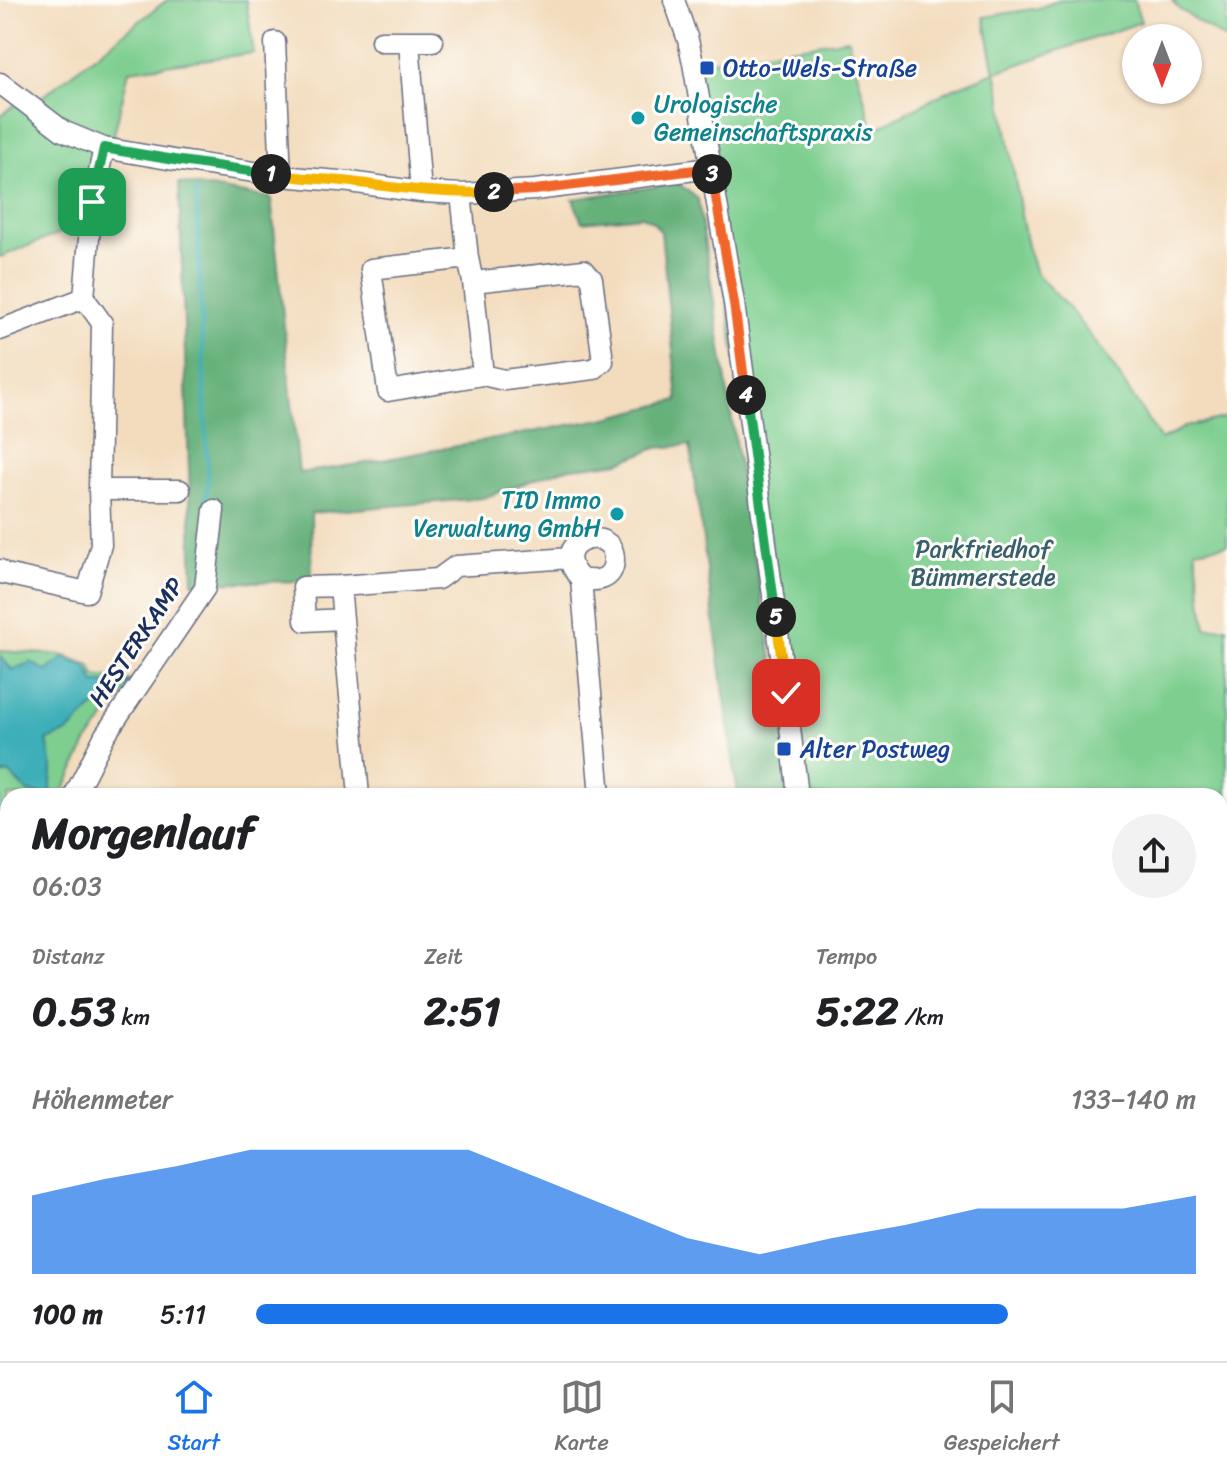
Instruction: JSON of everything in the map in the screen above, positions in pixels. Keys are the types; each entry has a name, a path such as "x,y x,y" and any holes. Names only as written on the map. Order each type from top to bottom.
{"street":[{"path":"674,0 693,63 734,303 797,788"},
{"path":"381,41 433,41"},
{"path":"275,42 281,176"},
{"path":"409,42 421,192"},
{"path":"0,83 63,131 104,148 281,176 461,194 535,190 711,168"},
{"path":"0,570 1,573 87,592 101,545 102,323 84,298 92,202 104,148"},
{"path":"461,194 483,375"},
{"path":"468,258 371,269 388,391 483,375 504,380 594,369 603,361 592,279 584,270 473,282"},
{"path":"0,330 84,298"},
{"path":"99,490 180,490"},
{"name":"HESTERKAMP","path":"78,788 105,735 205,588 214,510"},
{"path":"593,538 605,542 614,560 611,571 595,582 581,579 573,570 572,550 581,541 593,538"},
{"path":"342,619 305,621 303,587 438,579 456,566 570,558"},
{"path":"581,579 599,788"},
{"path":"340,586 358,788"}],"green space":[{"path":"167,0 246,0 254,53 129,70 113,139 104,148 92,202 61,233 0,257 0,116 21,100 30,106"},
{"name":"Parkfriedhof Bümmerstede","path":"1060,0 1134,0 1141,22 1122,24 1122,29 996,72 1027,246 1036,273 1107,357 1161,440 1185,427 1227,417 1227,545 1195,550 1206,628 1227,627 1227,788 797,788 693,63 848,39 873,130 954,88 995,72 984,17 1039,8"},
{"path":"1172,0 1227,0 1227,41 1202,24 1179,9"},
{"path":"179,183 271,198 299,473 607,418 678,400 661,232 653,222 642,216 582,222 573,199 678,183 698,199 744,498 795,788 737,788 690,445 656,448 620,462 564,469 483,498 311,513 312,581 193,583"},
{"path":"0,651 62,655 90,665 95,676 134,681 88,741 65,788 51,788 52,769 47,740 68,732 93,708 117,694 129,682 95,683 46,671 12,670 0,656"},
{"path":"9,773 24,788 0,788 0,775"}],"water":[{"path":"0,656 12,670 31,662 46,671 63,658 86,666 95,683 130,682 93,708 68,732 47,740 52,769 51,788 24,788 9,773 0,775"}],"waterway":[{"path":"196,191 208,481 206,503"}],"place":[{"name":"Otto-Wels-Straße","path":"707,68"},
{"name":"Urologische Gemeinschaftspraxis","path":"638,118"},
{"name":"TID Immo Verwaltung GmbH","path":"617,514"},
{"name":"Alter Postweg","path":"784,749"}],"route":[{"path":"92,202 104,148 281,176 461,194 535,190 711,168 734,303 786,693"}]}
